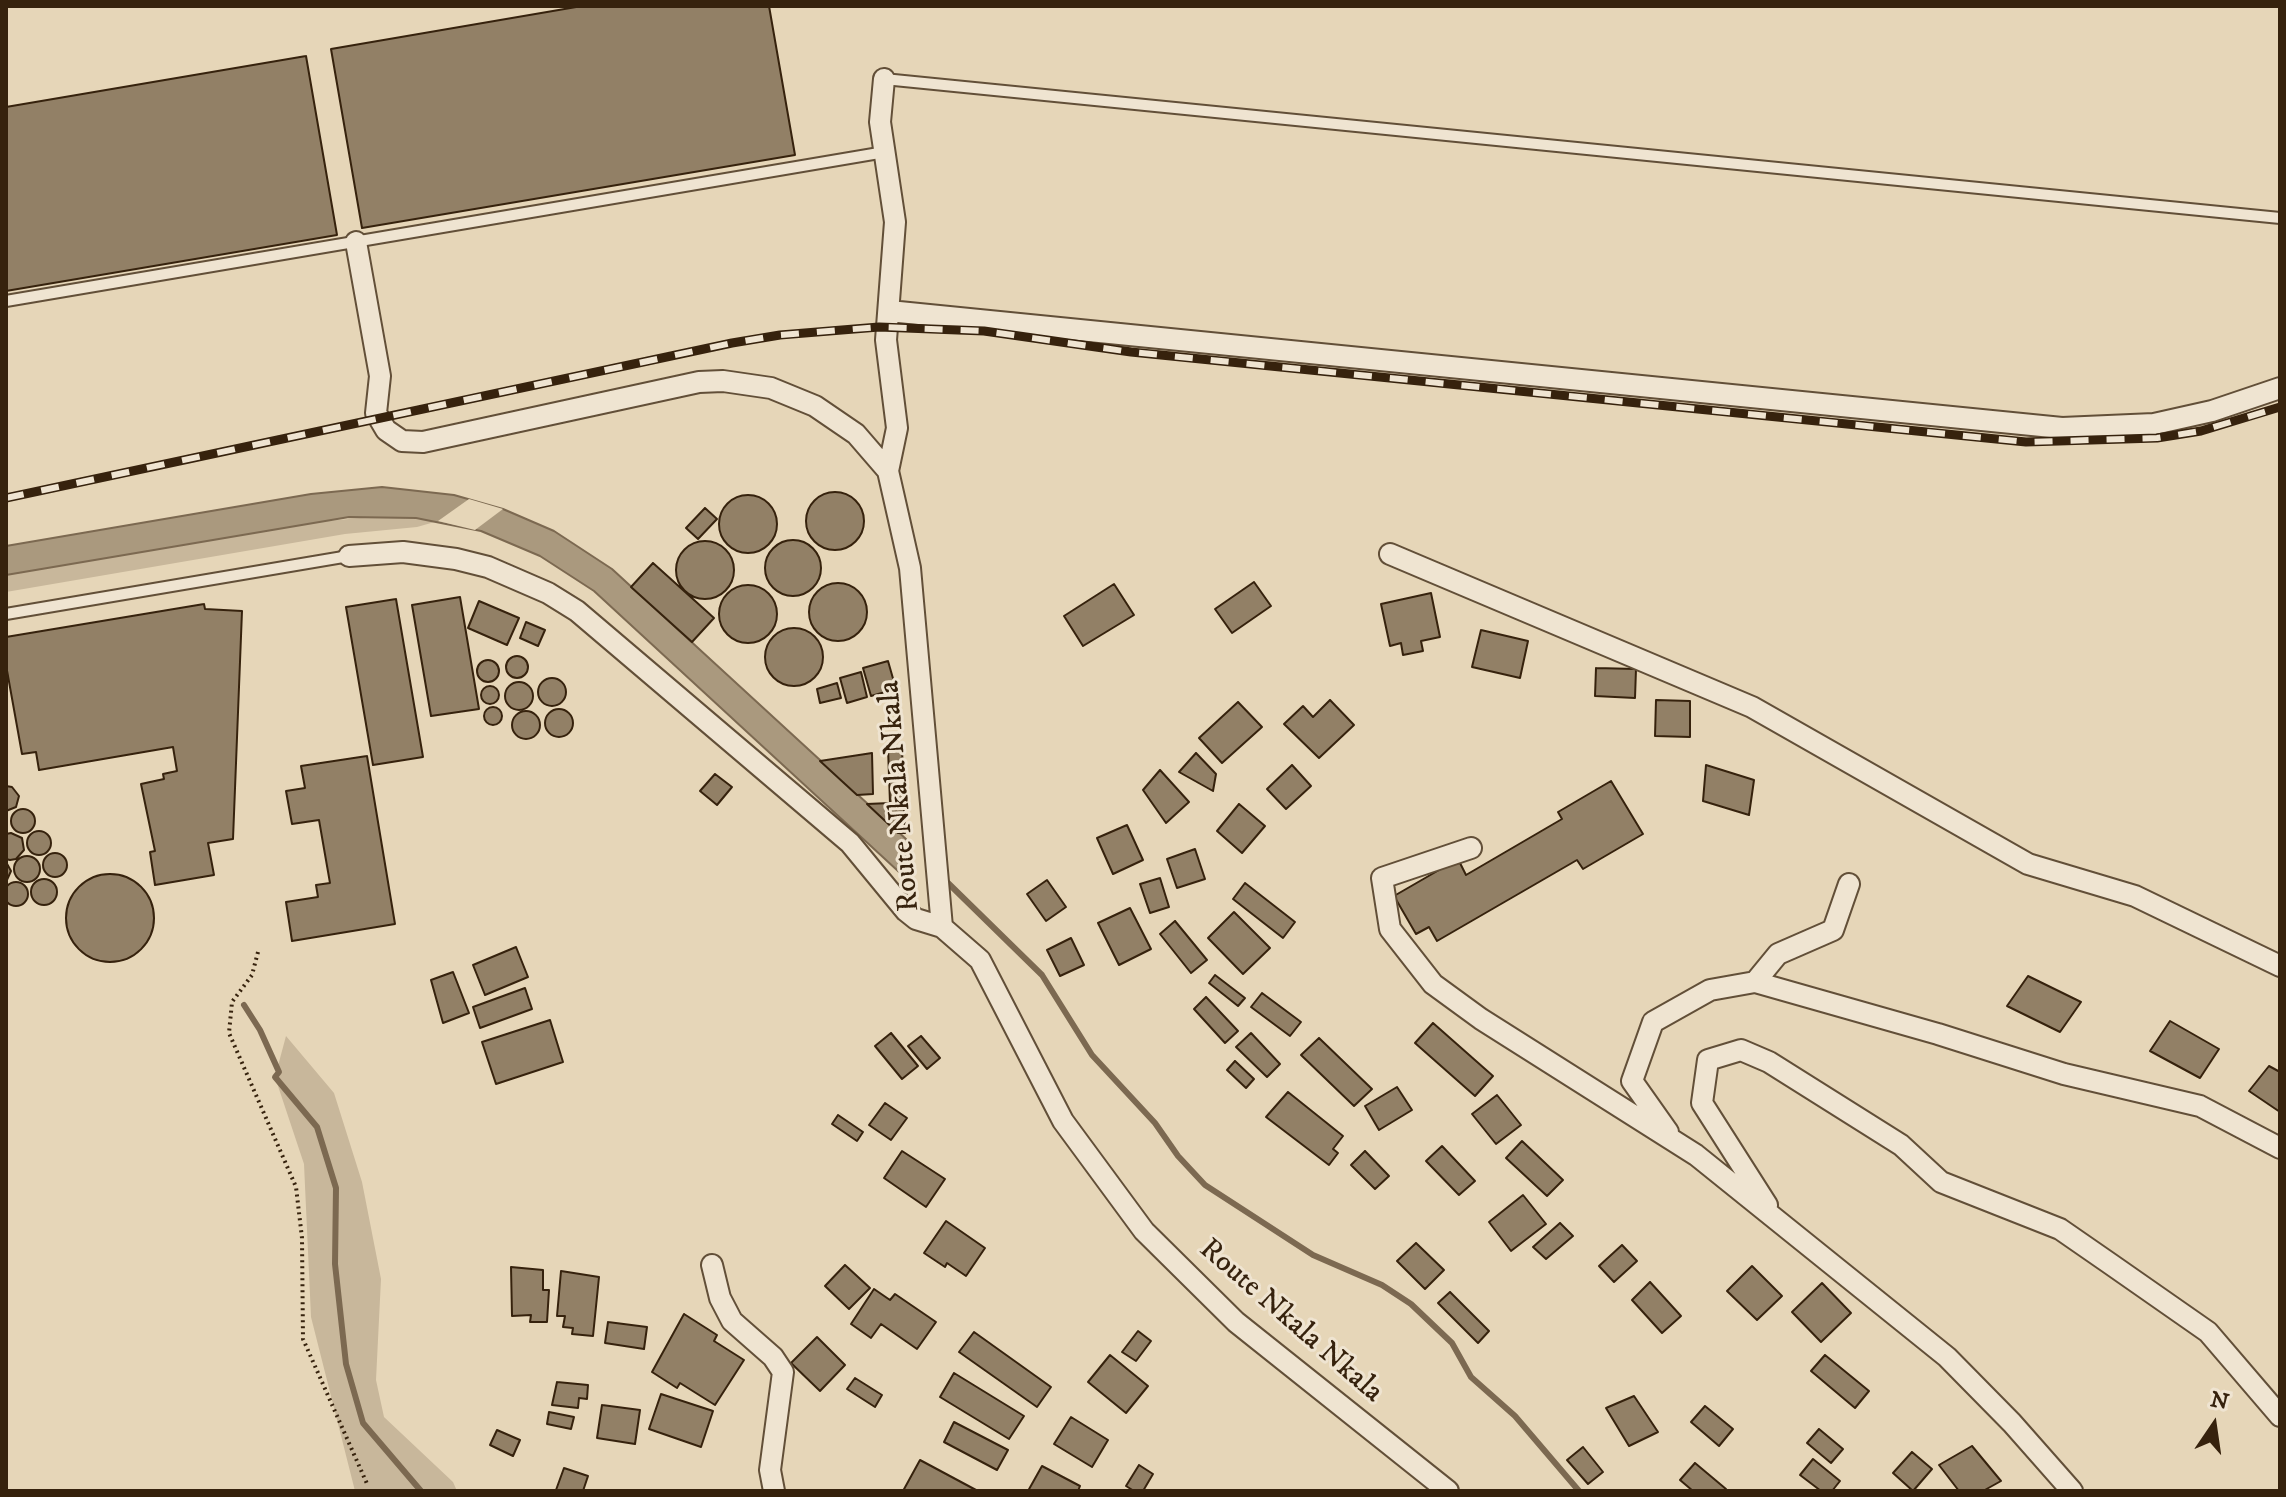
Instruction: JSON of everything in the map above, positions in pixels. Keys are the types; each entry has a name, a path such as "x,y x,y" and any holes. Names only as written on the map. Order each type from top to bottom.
{"street":[{"path":"884,79 880,122 895,222 886,340 897,428 888,471"},
{"path":"356,242 380,376 376,413 386,430 402,441 423,442 699,382 723,381 771,388 815,406 856,434 888,471"},
{"path":"889,311 2062,428 2154,424 2212,411 2280,388"},
{"name":"Route Nkala Nkala","path":"888,471 910,568 942,927 980,960 1063,1121 1144,1231 1236,1322 1448,1491"},
{"path":"349,556 403,552 456,559 519,578 558,599 577,611 850,843 906,911 916,919 942,927"},
{"path":"1390,554 1752,707 2028,864 2135,896 2280,966"},
{"path":"1471,848 1382,878 1390,929 1433,984 1481,1019 1675,1142 1775,1219 1947,1357 2012,1423 2072,1491"},
{"path":"1755,982 1778,954 1833,930 1849,884"},
{"path":"1675,1142 1632,1081 1653,1022 1710,990 1755,982 2064,1074 2200,1106 2280,1148"},
{"path":"1775,1219 1702,1103 1708,1060 1741,1050 1769,1062 1901,1145 1941,1182 2060,1229 2208,1332 2280,1416"},
{"path":"712,1265 720,1298 732,1321 773,1357 783,1372 770,1470 774,1491"}],"lane":[{"path":"884,79 2280,218"},
{"path":"6,301 885,152"},
{"path":"6,614 349,556"}],"path":[{"path":"258,952 252,975 232,1002 229,1033 296,1187 302,1238 303,1339 368,1486"}],"shaded area":[{"path":"382,487 454,495 503,509 554,531 612,569 906,839 911,883 594,591 540,556 481,531 416,518 349,517 6,575 6,546 311,494"},
{"path":"382,516 438,521 417,527 345,534 6,592 6,575 316,522"},
{"path":"286,1036 334,1093 362,1182 381,1279 376,1380 384,1417 453,1482 457,1491 355,1491 311,1317 304,1164 275,1077"}],"pier":[{"path":"469,499 503,509 475,530 438,521"}],"building":[{"path":"582,6 769,6 795,155 362,228 331,49"},
{"path":"306,56 337,235 6,291 6,107"},
{"path":"835,492 855,501 864,521 855,541 835,550 815,541 806,521 815,501"},
{"path":"748,495 768,504 777,524 768,544 748,553 728,544 719,524 728,504"},
{"path":"705,508 717,519 698,539 686,528"},
{"path":"793,540 813,548 821,568 813,588 793,596 773,588 765,568 773,548"},
{"path":"705,541 725,550 734,570 725,590 705,599 685,590 676,570 685,550"},
{"path":"653,563 714,618 692,642 631,587"},
{"path":"1254,582 1271,606 1232,633 1215,609"},
{"path":"838,583 858,592 867,612 858,632 838,641 818,632 809,612 818,592"},
{"path":"1114,584 1134,615 1083,646 1064,616"},
{"path":"748,585 768,594 777,614 768,634 748,643 728,634 719,614 728,594"},
{"path":"1431,593 1440,637 1421,641 1423,651 1403,655 1401,643 1390,646 1381,604"},
{"path":"460,597 479,709 431,716 412,605"},
{"path":"396,599 423,757 373,765 346,607"},
{"path":"479,601 519,618 507,645 468,628"},
{"path":"204,604 205,609 242,611 233,839 208,843 214,875 155,885 150,852 155,851 141,784 164,779 163,774 177,771 173,747 39,770 36,752 22,754 6,665 6,637"},
{"path":"526,622 545,630 538,646 520,638"},
{"path":"794,628 814,637 823,657 814,677 794,686 774,677 765,657 774,637"},
{"path":"1481,630 1528,641 1520,678 1472,667"},
{"path":"517,656 525,659 528,667 525,675 517,678 509,675 506,667 509,659"},
{"path":"488,660 496,663 499,671 496,679 488,682 480,679 477,671 480,663"},
{"path":"888,661 896,689 871,696 863,668"},
{"path":"1596,668 1636,669 1635,698 1595,696"},
{"path":"861,672 867,697 847,703 840,678"},
{"path":"552,678 562,682 566,692 562,702 552,706 542,702 538,692 542,682"},
{"path":"519,682 529,686 533,696 529,706 519,710 509,706 505,696 509,686"},
{"path":"837,683 841,698 820,703 817,689"},
{"path":"490,686 499,695 490,704 481,695"},
{"path":"1330,700 1354,725 1319,758 1284,724 1303,706 1313,717"},
{"path":"1656,700 1690,701 1690,737 1655,736"},
{"path":"1238,702 1262,727 1222,763 1199,738"},
{"path":"493,707 502,716 493,725 484,716"},
{"path":"559,709 569,713 573,723 569,733 559,737 549,733 545,723 549,713"},
{"path":"526,711 536,715 540,725 536,735 526,739 516,735 512,725 516,715"},
{"path":"888,748 902,748 905,833 898,833 867,804 890,803"},
{"path":"872,753 873,794 857,795 820,761"},
{"path":"1196,753 1216,774 1213,791 1179,772"},
{"path":"367,756 395,924 292,941 286,902 318,897 316,885 330,883 319,820 292,824 286,791 305,788 301,766"},
{"path":"1292,765 1311,786 1286,809 1267,789"},
{"path":"1706,765 1754,780 1749,815 1703,801"},
{"path":"1160,770 1189,802 1166,823 1143,790"},
{"path":"715,774 732,787 717,805 700,791"},
{"path":"1611,781 1643,834 1583,869 1577,860 1437,941 1429,927 1416,934 1394,896 1458,859 1466,875 1562,819 1558,812"},
{"path":"6,786 12,787 19,796 16,807 6,811"},
{"path":"1239,804 1265,826 1242,853 1217,831"},
{"path":"18,809 28,809 35,816 35,826 28,833 18,833 11,826 11,816"},
{"path":"1127,825 1143,860 1113,874 1097,838"},
{"path":"34,831 44,831 51,838 51,848 44,855 34,855 27,848 27,838"},
{"path":"6,834 22,838 24,850 16,859 10,860 6,859"},
{"path":"1195,849 1205,879 1177,888 1167,859"},
{"path":"50,853 60,853 67,860 67,870 60,877 50,877 43,870 43,860"},
{"path":"27,856 36,860 40,869 36,878 27,882 18,878 14,869 18,860"},
{"path":"6,862 11,871 6,882"},
{"path":"101,874 119,874 135,881 147,893 154,909 154,927 147,943 135,955 119,962 101,962 85,955 73,943 66,927 66,909 73,893 85,881"},
{"path":"1160,878 1169,907 1150,913 1140,884"},
{"path":"44,879 53,883 57,892 53,901 44,905 35,901 31,892 35,883"},
{"path":"1047,880 1066,907 1046,921 1027,894"},
{"path":"16,882 27,889 28,894 21,905 16,906 5,899 4,894 11,883"},
{"path":"1245,883 1295,922 1283,938 1233,899"},
{"path":"1130,908 1151,949 1119,965 1098,923"},
{"path":"1234,912 1270,948 1243,974 1208,938"},
{"path":"1175,921 1207,960 1191,973 1160,934"},
{"path":"1071,938 1084,965 1060,976 1047,950"},
{"path":"516,947 528,977 485,995 473,965"},
{"path":"453,972 469,1013 443,1023 431,980"},
{"path":"1215,975 1245,998 1238,1006 1209,983"},
{"path":"2028,976 2081,1002 2060,1032 2007,1006"},
{"path":"525,988 532,1009 480,1028 473,1007"},
{"path":"1262,993 1301,1022 1290,1036 1251,1007"},
{"path":"1206,997 1238,1031 1225,1043 1194,1009"},
{"path":"550,1020 563,1062 496,1084 482,1042"},
{"path":"2170,1021 2219,1049 2200,1078 2150,1051"},
{"path":"1433,1023 1493,1076 1475,1096 1415,1043"},
{"path":"891,1033 918,1066 902,1079 875,1046"},
{"path":"1251,1033 1280,1064 1267,1077 1236,1047"},
{"path":"921,1036 940,1058 927,1069 908,1046"},
{"path":"1319,1038 1372,1089 1354,1106 1301,1055"},
{"path":"1235,1061 1254,1079 1246,1088 1227,1070"},
{"path":"2269,1066 2280,1072 2280,1112 2249,1091"},
{"path":"1397,1087 1412,1110 1379,1130 1365,1106"},
{"path":"1288,1092 1343,1136 1333,1149 1338,1153 1329,1165 1266,1117"},
{"path":"1497,1095 1521,1125 1496,1144 1472,1114"},
{"path":"885,1103 907,1118 891,1140 869,1125"},
{"path":"838,1115 863,1132 857,1141 832,1124"},
{"path":"1522,1141 1563,1180 1547,1196 1506,1158"},
{"path":"1442,1146 1475,1181 1459,1195 1426,1161"},
{"path":"902,1151 945,1179 926,1207 884,1178"},
{"path":"1365,1151 1389,1176 1375,1189 1351,1165"},
{"path":"1523,1195 1546,1224 1511,1251 1489,1222"},
{"path":"946,1221 985,1248 966,1276 924,1253"},
{"path":"1560,1223 1573,1236 1546,1259 1533,1247"},
{"path":"1416,1243 1444,1270 1425,1289 1397,1261"},
{"path":"1622,1245 1637,1261 1614,1282 1599,1266"},
{"path":"845,1265 870,1288 849,1309 825,1286"},
{"path":"1752,1266 1782,1296 1757,1320 1727,1291"},
{"path":"511,1267 543,1270 543,1290 549,1290 547,1322 530,1322 531,1315 512,1316"},
{"path":"561,1271 599,1277 593,1336 572,1334 573,1328 563,1327 565,1316 557,1316"},
{"path":"1650,1282 1681,1316 1662,1333 1632,1300"},
{"path":"1822,1283 1851,1313 1821,1342 1792,1312"},
{"path":"874,1289 890,1300 895,1294 936,1322 917,1349 881,1324 871,1338 851,1324"},
{"path":"1450,1292 1489,1331 1478,1343 1438,1303"},
{"path":"684,1314 717,1335 714,1341 744,1360 715,1405 680,1383 677,1388 652,1372"},
{"path":"608,1322 647,1327 644,1349 605,1343"},
{"path":"1138,1331 1151,1341 1136,1361 1122,1352"},
{"path":"974,1332 1051,1387 1037,1407 959,1352"},
{"path":"817,1337 845,1365 820,1391 791,1363"},
{"path":"1110,1355 1148,1386 1126,1413 1088,1382"},
{"path":"1825,1355 1869,1391 1855,1408 1811,1371"},
{"path":"954,1373 1024,1416 1009,1439 940,1397"},
{"path":"855,1378 882,1395 875,1407 847,1389"},
{"path":"557,1382 588,1385 587,1399 579,1398 578,1408 552,1405"},
{"path":"661,1394 713,1411 701,1447 649,1429"},
{"path":"1634,1396 1658,1432 1629,1446 1606,1408"},
{"path":"602,1405 640,1410 635,1444 597,1438"},
{"path":"1705,1406 1733,1429 1719,1446 1691,1422"},
{"path":"549,1412 574,1417 571,1429 547,1424"},
{"path":"1071,1417 1108,1440 1092,1467 1054,1444"},
{"path":"954,1422 1008,1450 997,1470 944,1442"},
{"path":"1819,1429 1843,1449 1831,1463 1807,1443"},
{"path":"497,1430 520,1440 513,1456 490,1445"},
{"path":"1972,1446 2001,1481 1983,1491 1959,1491 1939,1465"},
{"path":"1583,1447 1603,1472 1588,1484 1567,1460"},
{"path":"1912,1452 1932,1469 1913,1491 1893,1473"},
{"path":"1813,1459 1840,1481 1832,1491 1821,1491 1800,1475"},
{"path":"920,1460 976,1490 976,1491 903,1491"},
{"path":"1695,1463 1725,1491 1693,1491 1680,1480"},
{"path":"1139,1465 1153,1474 1143,1491 1134,1491 1126,1486"},
{"path":"1042,1466 1080,1486 1078,1491 1028,1491"},
{"path":"564,1468 588,1476 583,1491 556,1490"}],"waterway":[{"path":"948,883 1042,975 1092,1055 1155,1123 1178,1156 1205,1185 1313,1255 1382,1285 1411,1304 1452,1343 1471,1377 1515,1416 1579,1491"},
{"path":"244,1005 260,1030 279,1072 275,1077 317,1127 336,1188 335,1264 346,1364 363,1423 421,1491"}],"railway":[{"path":"6,498 732,343 780,335 879,327 984,331 1131,352 2026,442 2157,438 2201,431 2280,407"}]}
